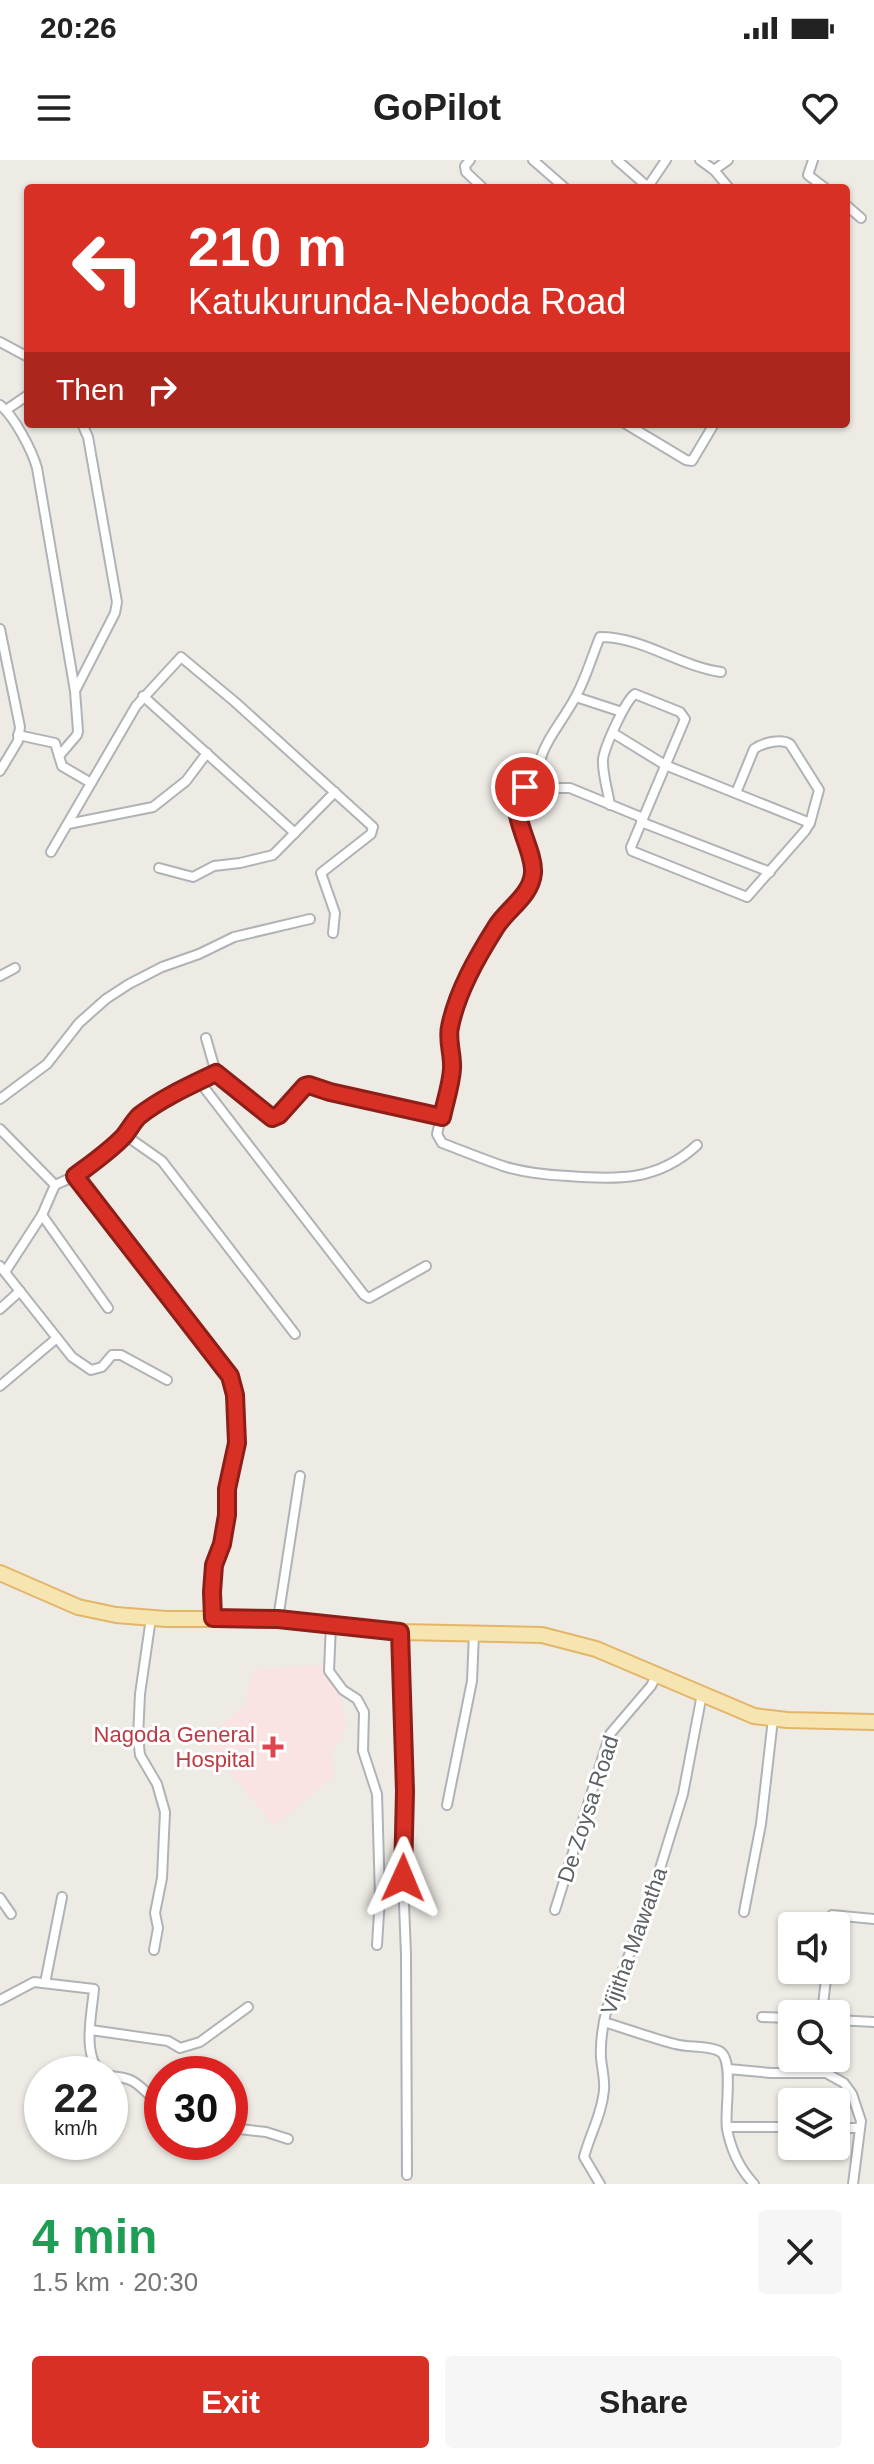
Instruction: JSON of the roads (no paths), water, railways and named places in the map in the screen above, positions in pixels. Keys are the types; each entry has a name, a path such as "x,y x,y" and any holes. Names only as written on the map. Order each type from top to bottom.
{"main road":[{"path":"0,1573 91,1611 151,1618 278,1619 400,1632 542,1635 569,1640 754,1716 874,1722"}],"street":[{"path":"470,160 465,166 466,172 479,184"},
{"path":"533,160 560,184"},
{"path":"617,160 644,184"},
{"path":"651,184 666,160"},
{"path":"700,160 726,184"},
{"path":"714,170 728,160"},
{"path":"813,160 808,175 820,184"},
{"path":"850,208 861,218"},
{"path":"0,342 24,355"},
{"path":"24,397 3,407 35,462 75,691 78,731 59,756"},
{"path":"75,691 115,613 117,602 84,428"},
{"path":"633,428 692,461 712,428"},
{"path":"0,629 20,727 18,741 0,771"},
{"path":"535,788 537,769 549,737 576,697 600,637 646,646 703,670 721,672"},
{"path":"51,852 143,696 177,658 185,658 373,827 374,831 321,873 335,913 333,933"},
{"path":"610,805 603,760 622,712 629,698 635,694 683,714 685,719 631,847 635,853 747,897 810,823 819,790 787,742 759,745 754,749 736,793"},
{"path":"143,696 295,833"},
{"path":"576,697 622,712"},
{"path":"613,733 665,765 810,823"},
{"path":"18,735 51,741 57,746 65,769 91,783"},
{"path":"68,824 153,807 186,781 207,753"},
{"path":"697,1145 685,1157 636,1177 609,1179 540,1174 507,1167 442,1143 437,1134 452,1070 449,1029 463,986 495,928 528,890 533,872 528,841 518,818 516,803 519,792 525,787 570,788 770,872"},
{"path":"159,868 193,877 214,866 273,855 335,792"},
{"path":"0,1099 47,1064 79,1023 129,984 234,937 310,919"},
{"path":"0,976 15,968"},
{"path":"206,1038 216,1073 272,1118 279,1115 309,1085 442,1117"},
{"path":"167,1380 121,1355 112,1355 102,1367 91,1370 72,1357 3,1269 42,1215 55,1185 75,1176 125,1135 135,1119 145,1112 216,1073"},
{"path":"199,1081 364,1295 369,1298 426,1266"},
{"path":"0,1129 55,1185"},
{"path":"125,1135 162,1161 295,1334"},
{"path":"75,1176 230,1376 235,1395 237,1443 227,1489 222,1544 214,1565 213,1618"},
{"path":"42,1215 108,1308"},
{"path":"0,1309 20,1291"},
{"path":"0,1386 57,1338"},
{"path":"278,1619 300,1476"},
{"path":"151,1618 140,1694 138,1737 140,1755 157,1784 165,1812 154,1950"},
{"path":"331,1623 329,1671 343,1690 357,1699 366,1716 363,1751 377,1794 380,1897 377,1945"},
{"path":"400,1632 405,1791 403,1878 407,2175"},
{"path":"447,1805 472,1681 474,1633"},
{"name":"De Zoysa Road","path":"555,1910 610,1734 651,1686 657,1674"},
{"name":"Vijitha Mawatha","path":"600,2184 584,2157 605,2088 601,2055 604,2022 646,1914 683,1794 702,1694"},
{"path":"744,1912 761,1824 773,1719"},
{"path":"45,1983 62,1897"},
{"path":"0,1898 11,1914"},
{"path":"850,1917 874,1919"},
{"path":"0,2000 34,1982 94,1989 92,2056"},
{"path":"91,2030 168,2041 180,2048 200,2042 248,2007"},
{"path":"762,2017 778,2018"},
{"path":"850,2021 874,2022"},
{"path":"604,2022 678,2045 719,2051 724,2055 728,2069 725,2111 731,2146 741,2170 754,2184"},
{"path":"728,2069 826,2073 839,2078 852,2094 861,2121 853,2184"},
{"path":"128,2077 144,2090"},
{"path":"727,2127 778,2127"},
{"path":"850,2128 860,2128"},
{"path":"248,2130 288,2139"}],"place":[{"name":"Nagoda General Hospital","path":"273,1747"}]}
